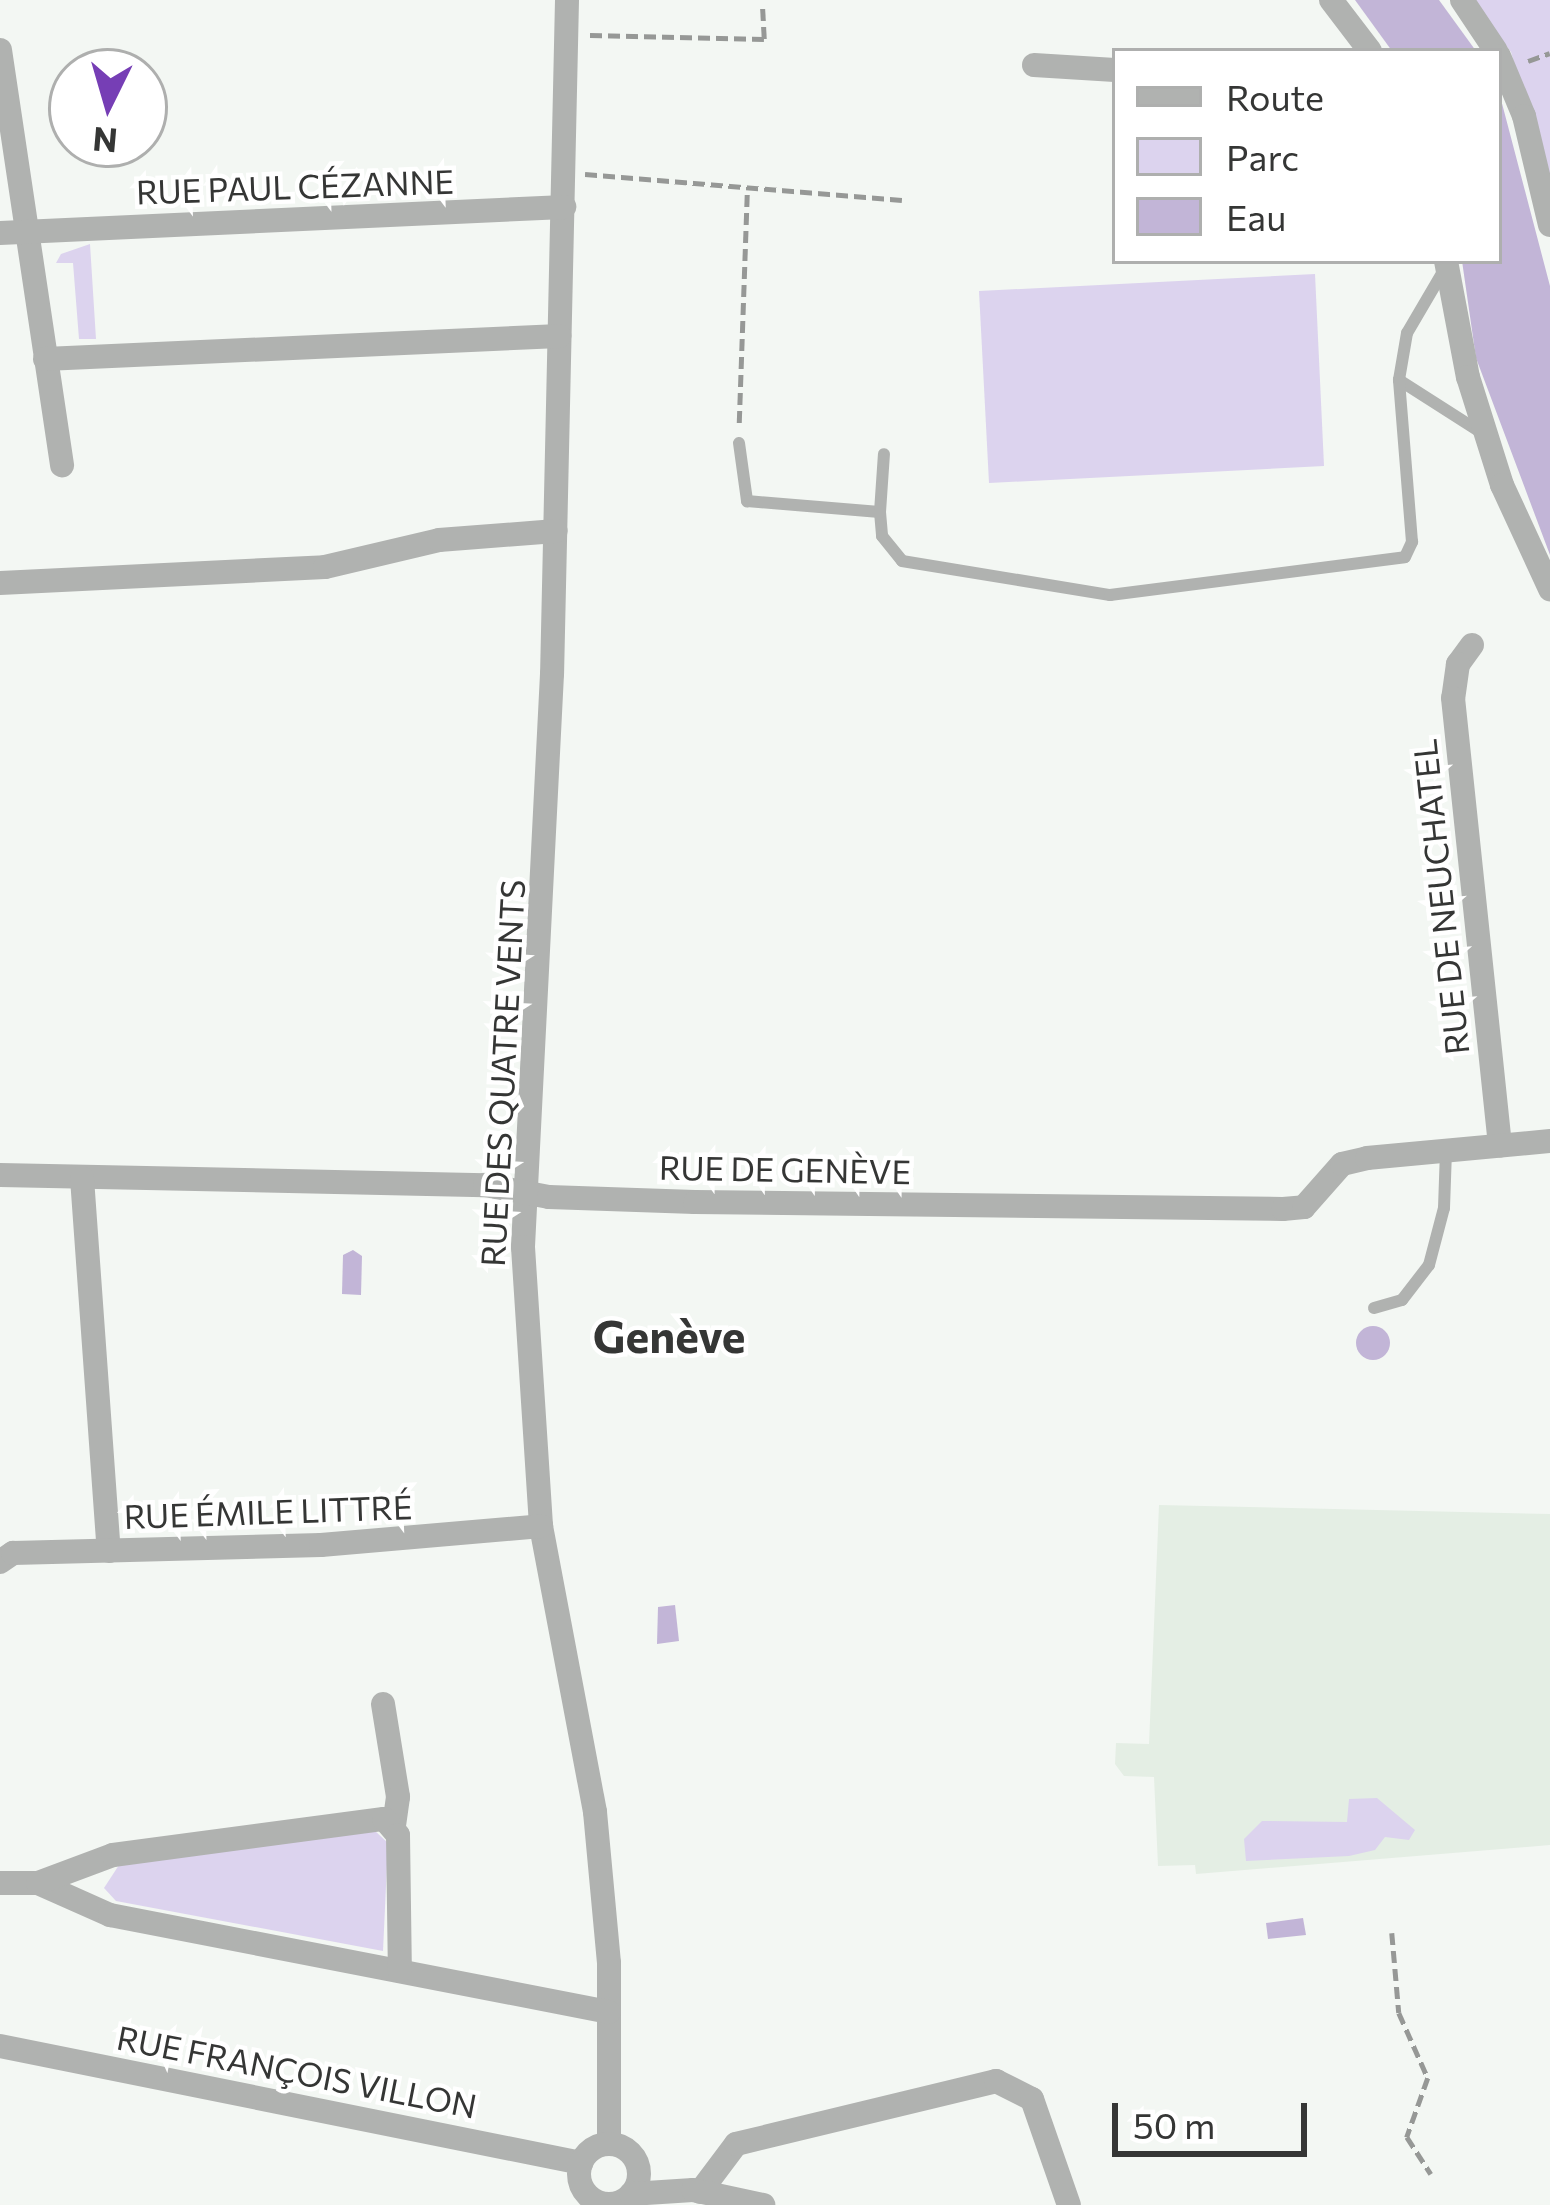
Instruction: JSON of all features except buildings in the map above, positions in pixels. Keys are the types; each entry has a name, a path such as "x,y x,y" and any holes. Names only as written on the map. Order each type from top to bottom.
{"street":[{"name":"RUE DES QUATRE VENTS","path":"567,0 556,532 526,1192 541,1526 595,1812 609,2012 609,2144"},
{"path":"1331,0 1368,48"},
{"path":"1462,0 1494,48"},
{"path":"0,50 62,465"},
{"path":"1502,64 1524,116 1550,225"},
{"path":"1034,65 1112,70"},
{"name":"RUE PAUL CÉZANNE","path":"0,233 564,207"},
{"path":"1447,264 1455,326 1486,435 1550,589"},
{"path":"45,359 560,336"},
{"path":"0,583 325,567 439,540 556,532"},
{"name":"RUE DE NEUCHATEL","path":"1472,645 1453,698 1500,1146"},
{"name":"RUE DE GENÈVE","path":"0,1175 1283,1209 1317,1197 1342,1165 1550,1141"},
{"path":"82,1178 110,1551"},
{"name":"RUE ÉMILE LITTRÉ","path":"0,1562 14,1553 321,1545 541,1526"},
{"path":"383,1704 400,1971"},
{"path":"0,1882 38,1883 113,1855 371,1817 394,1824"},
{"path":"38,1883 110,1915 609,2012"},
{"name":"RUE FRANÇOIS VILLON","path":"0,2046 581,2163"},
{"path":"697,2191 736,2144 996,2081 1032,2099 1070,2205"},
{"path":"697,2191 609,2144 581,2163 581,2185 595,2203 632,2194 697,2191 763,2205"},
{"path":"632,2194 640,2177 635,2158"}],"lane":[{"path":"884,454 882,536 902,561 1110,595 1396,560 1412,542 1399,380 1407,333 1446,264"},
{"path":"1399,380 1486,435"},
{"path":"739,443 747,501 880,512"},
{"path":"1374,1308 1402,1300 1429,1265 1444,1208 1446,1151"}],"path":[{"path":"566,34 764,39 762,4"},
{"path":"563,172 902,200"},
{"path":"739,443 747,189"},
{"path":"1392,1934 1399,2013 1428,2078 1407,2137 1431,2174"}],"shaded area":[{"path":"1159,1505 1550,1514 1550,1845 1196,1874 1195,1865 1158,1866 1154,1777 1124,1776 1115,1764 1116,1743 1149,1744"}],"green space":[{"path":"1470,0 1550,0 1550,197 1511,52"},
{"path":"90,244 96,339 79,339 73,263 56,263 61,254"},
{"path":"1315,274 1324,466 989,483 979,291"},
{"path":"1377,1798 1415,1830 1409,1840 1385,1837 1375,1850 1349,1856 1246,1861 1244,1839 1262,1821 1347,1822 1349,1799"},
{"path":"374,1830 388,1843 383,1951 116,1901 104,1888 119,1865"}],"water":[{"path":"1355,0 1439,0 1474,48 1390,48"},
{"path":"1502,103 1550,286 1550,555 1476,358 1462,264 1502,264"},
{"path":"353,1250 362,1256 361,1295 342,1294 343,1255"},
{"path":"1373,1326 1385,1331 1390,1343 1385,1355 1373,1360 1361,1355 1356,1343 1361,1331"},
{"path":"675,1605 679,1641 657,1644 658,1607"},
{"path":"1303,1918 1306,1935 1268,1939 1266,1923"}],"district":[{"name":"Genève","path":"669,1335"}]}
